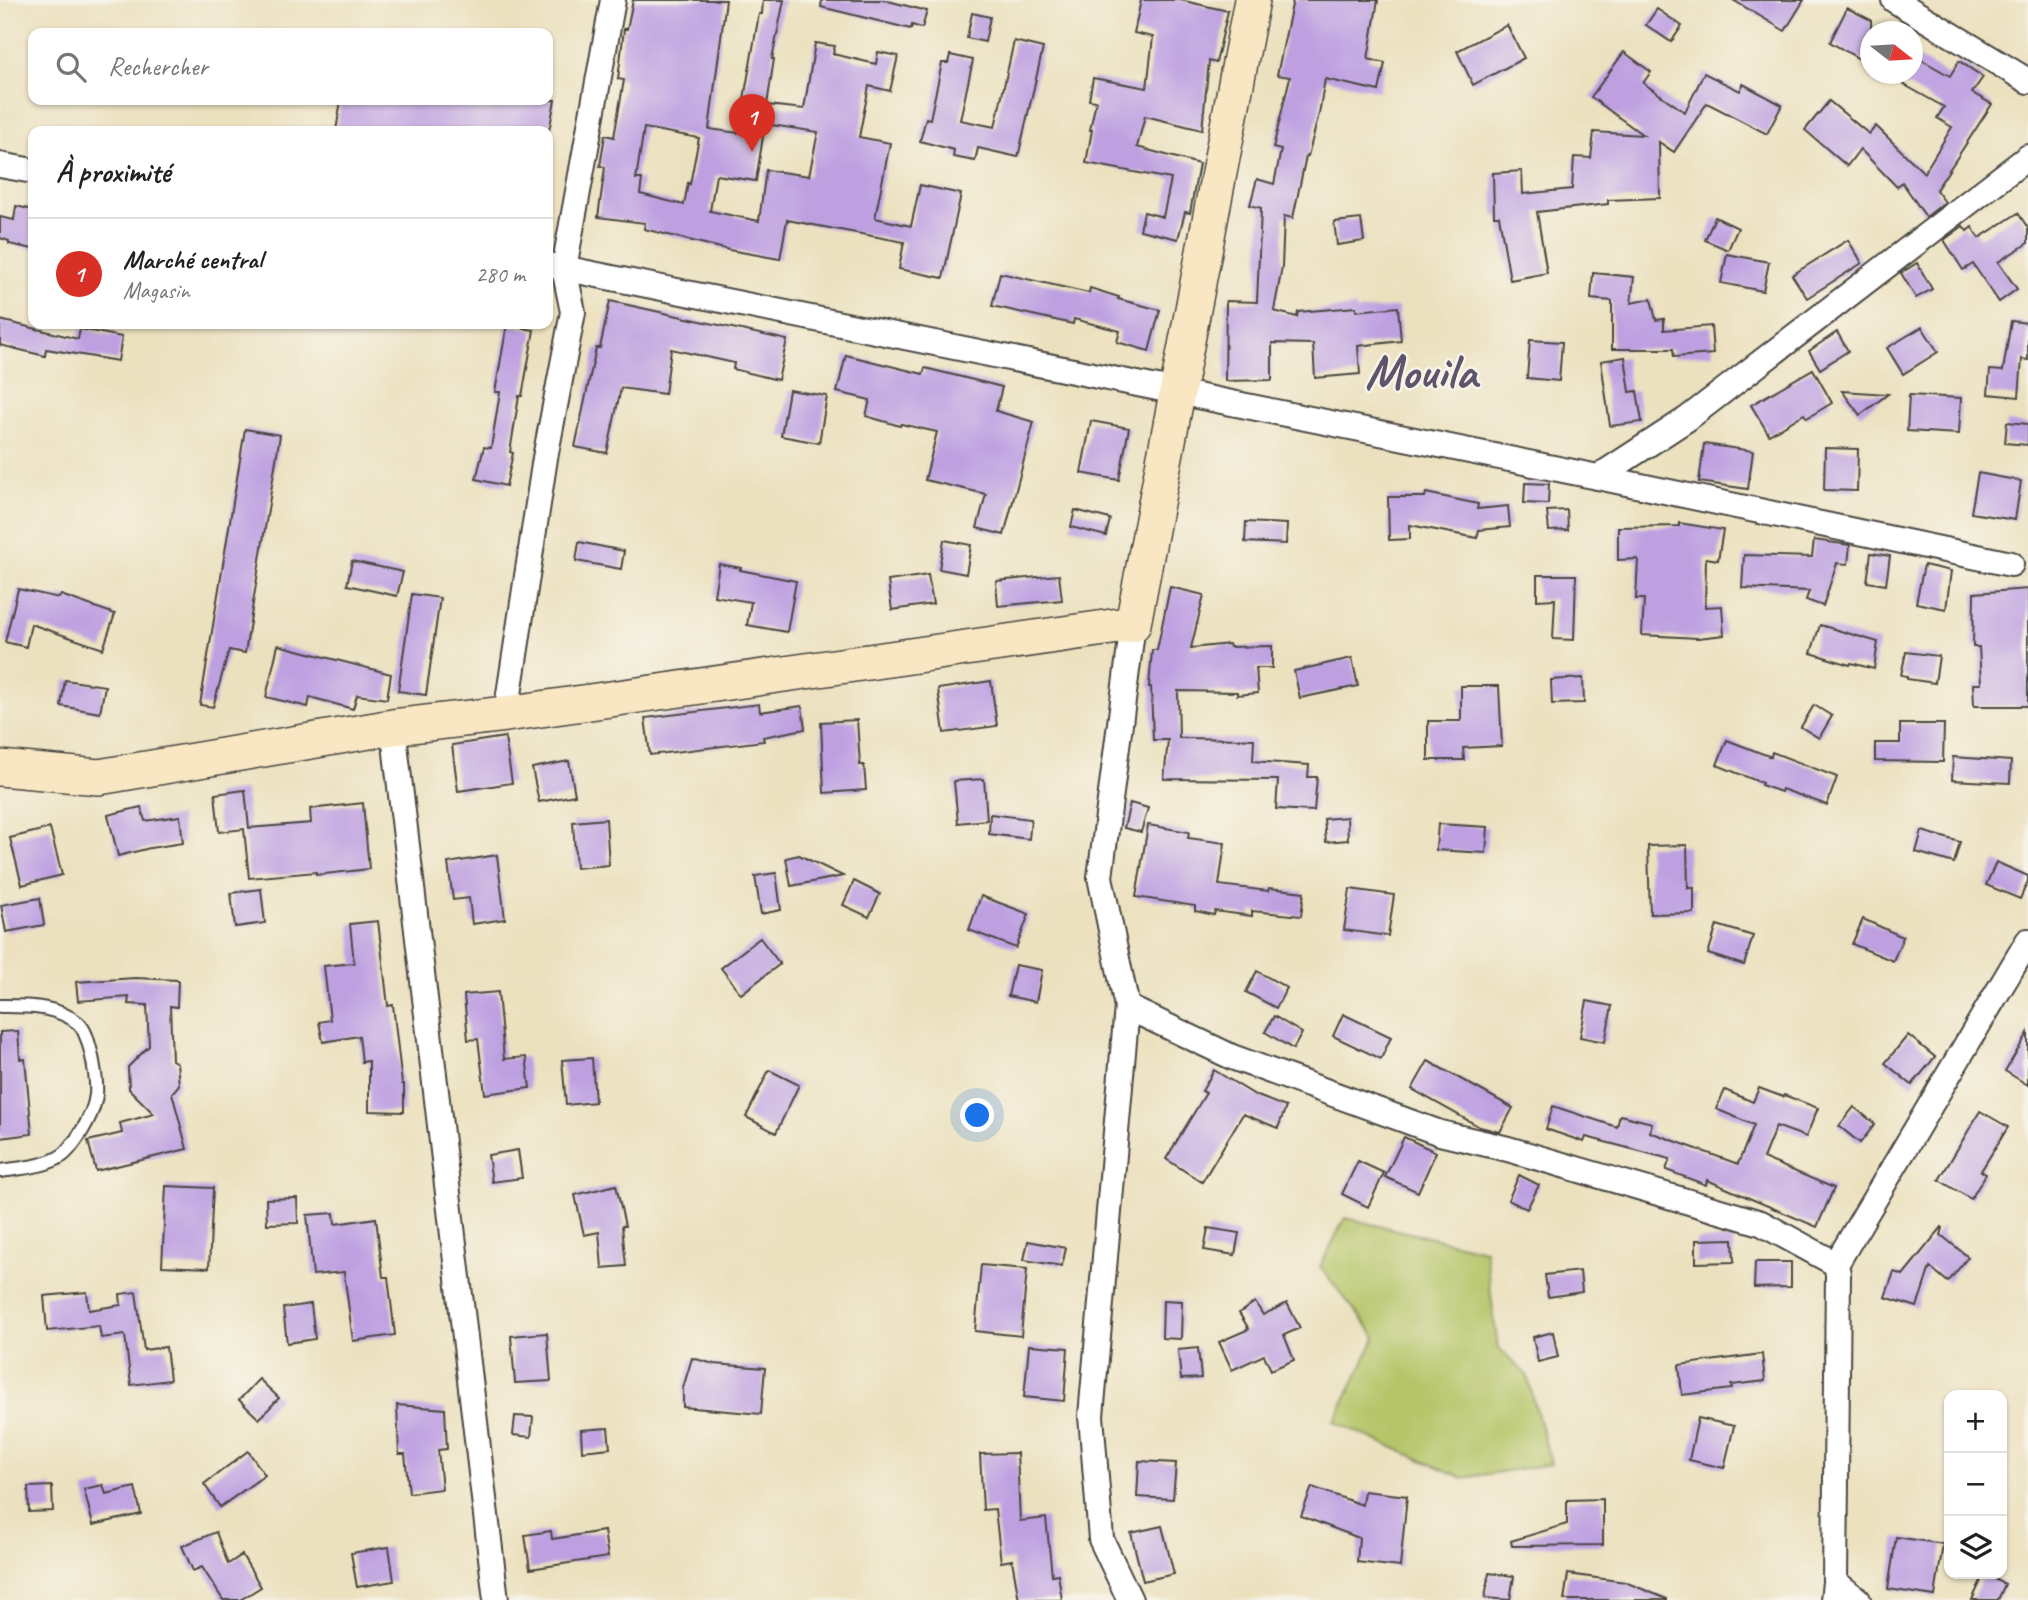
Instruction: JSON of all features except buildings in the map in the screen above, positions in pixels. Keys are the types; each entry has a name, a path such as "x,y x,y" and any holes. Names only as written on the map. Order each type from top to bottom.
{"street":[{"path":"506,714 545,458 573,312 556,267 613,0"},
{"path":"1130,1600 1101,1539 1091,1416 1126,1007 1100,877 1133,624 1252,0"},
{"path":"1894,0 2028,81"},
{"path":"1598,477 1687,419 2028,157"},
{"path":"0,165 28,170"},
{"path":"556,267 1178,391 2011,564"},
{"path":"0,768 99,777 393,727 506,714 1133,624"},
{"path":"393,727 496,1600"},
{"path":"1858,1600 1834,1591 1836,1264 2028,941"},
{"path":"1126,1007 1232,1057 1440,1133 1508,1149 1761,1223 1836,1264"}],"lane":[{"path":"0,1006 53,1009 79,1023 87,1037 96,1072 97,1095 92,1114 63,1156 39,1165 0,1171"}],"green space":[{"path":"1345,1218 1485,1250 1498,1348 1527,1375 1551,1464 1463,1478 1334,1422 1376,1337 1320,1267"}],"place":[{"name":"Marché central","path":"752,152"}],"district":[{"name":"Mouila","path":"1421,371"}]}
